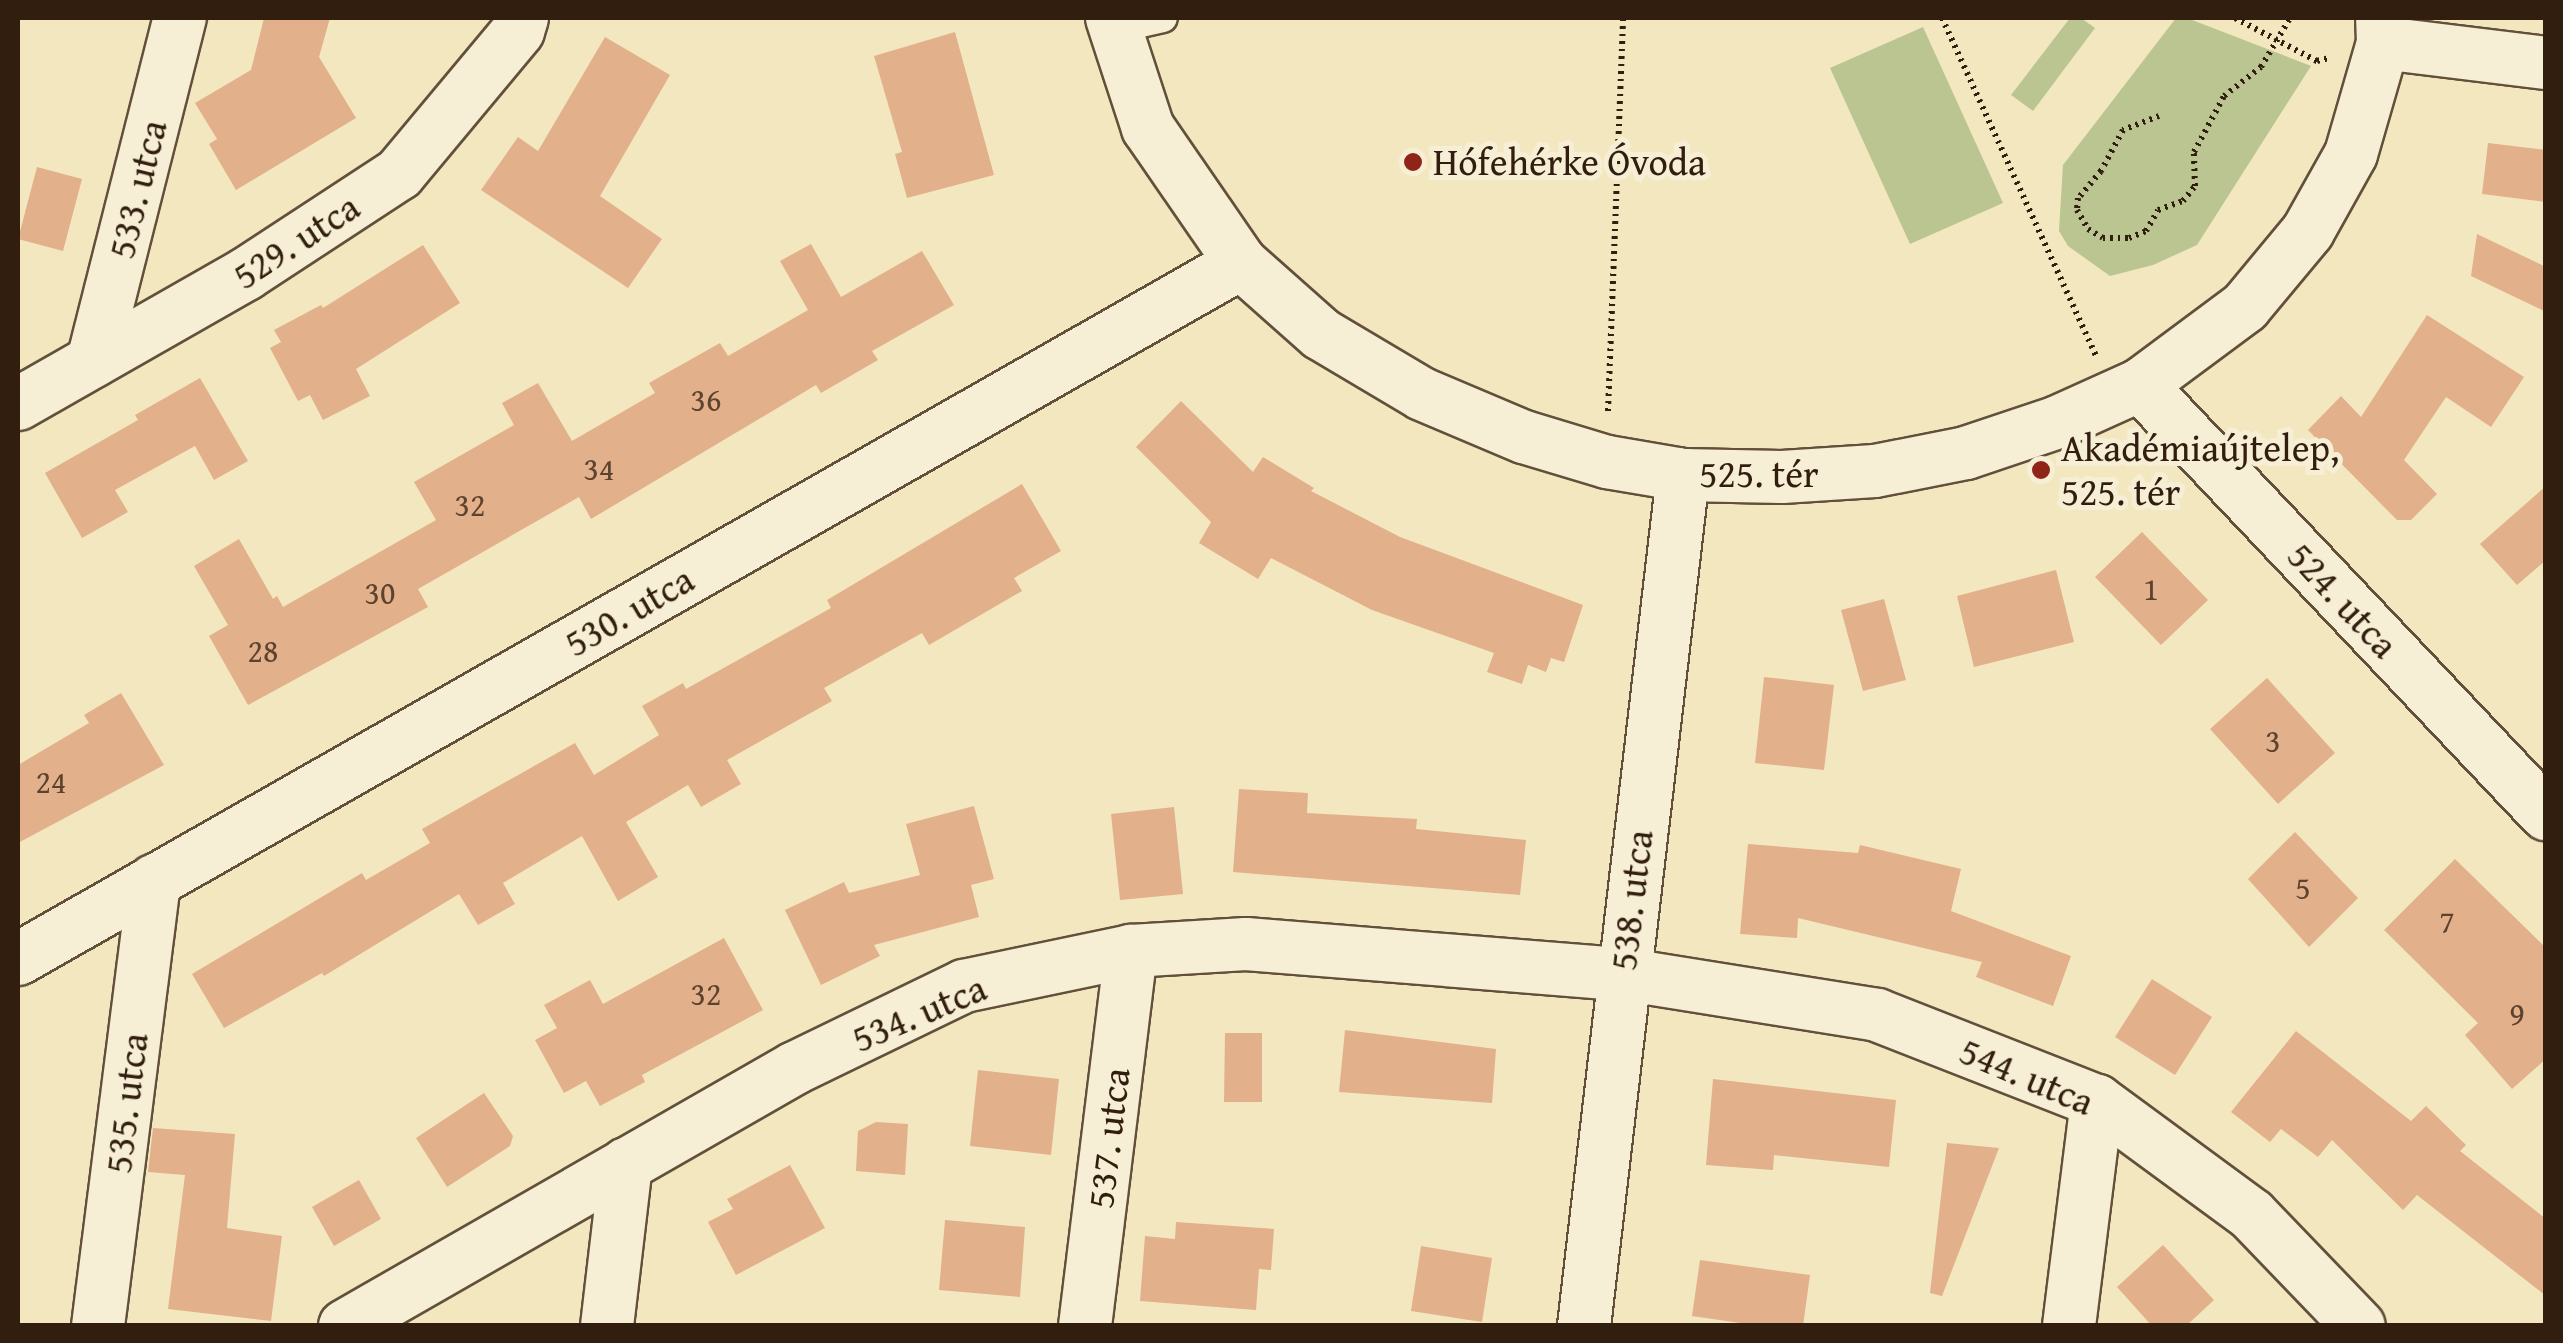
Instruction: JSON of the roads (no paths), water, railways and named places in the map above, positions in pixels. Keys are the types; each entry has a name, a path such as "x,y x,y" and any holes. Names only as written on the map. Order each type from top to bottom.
{"street":[{"name":"533. utca","path":"93,361 180,18"},
{"name":"529. utca","path":"18,404 246,274 399,174 518,31 522,18"},
{"name":"525. tér","path":"1130,21 1148,128 1241,263 1321,334 1422,394 1524,438 1606,462 1684,475 1782,478 1875,471 1966,453 2127,392 2245,307 2308,231 2351,154 2382,30"},
{"path":"2382,30 2546,63"},
{"name":"530. utca","path":"18,959 1241,263"},
{"name":"524. utca","path":"2127,392 2546,814"},
{"name":"538. utca","path":"1584,1326 1622,974 1684,475"},
{"name":"535. utca","path":"98,1326 154,881"},
{"name":"534. utca","path":"345,1326 795,1068 964,986 1131,951 1246,944 1622,974"},
{"name":"537. utca","path":"1086,1326 1131,951"},
{"name":"544. utca","path":"1622,974 1878,1015 2097,1101 2252,1214 2359,1326"},
{"path":"2069,1326 2097,1101"},
{"path":"608,1326 626,1164"}],"place":[{"name":"Hófehérke Óvoda","path":"1413,162"},
{"name":"Akadémiaújtelep, 525. tér","path":"2041,470"}]}
